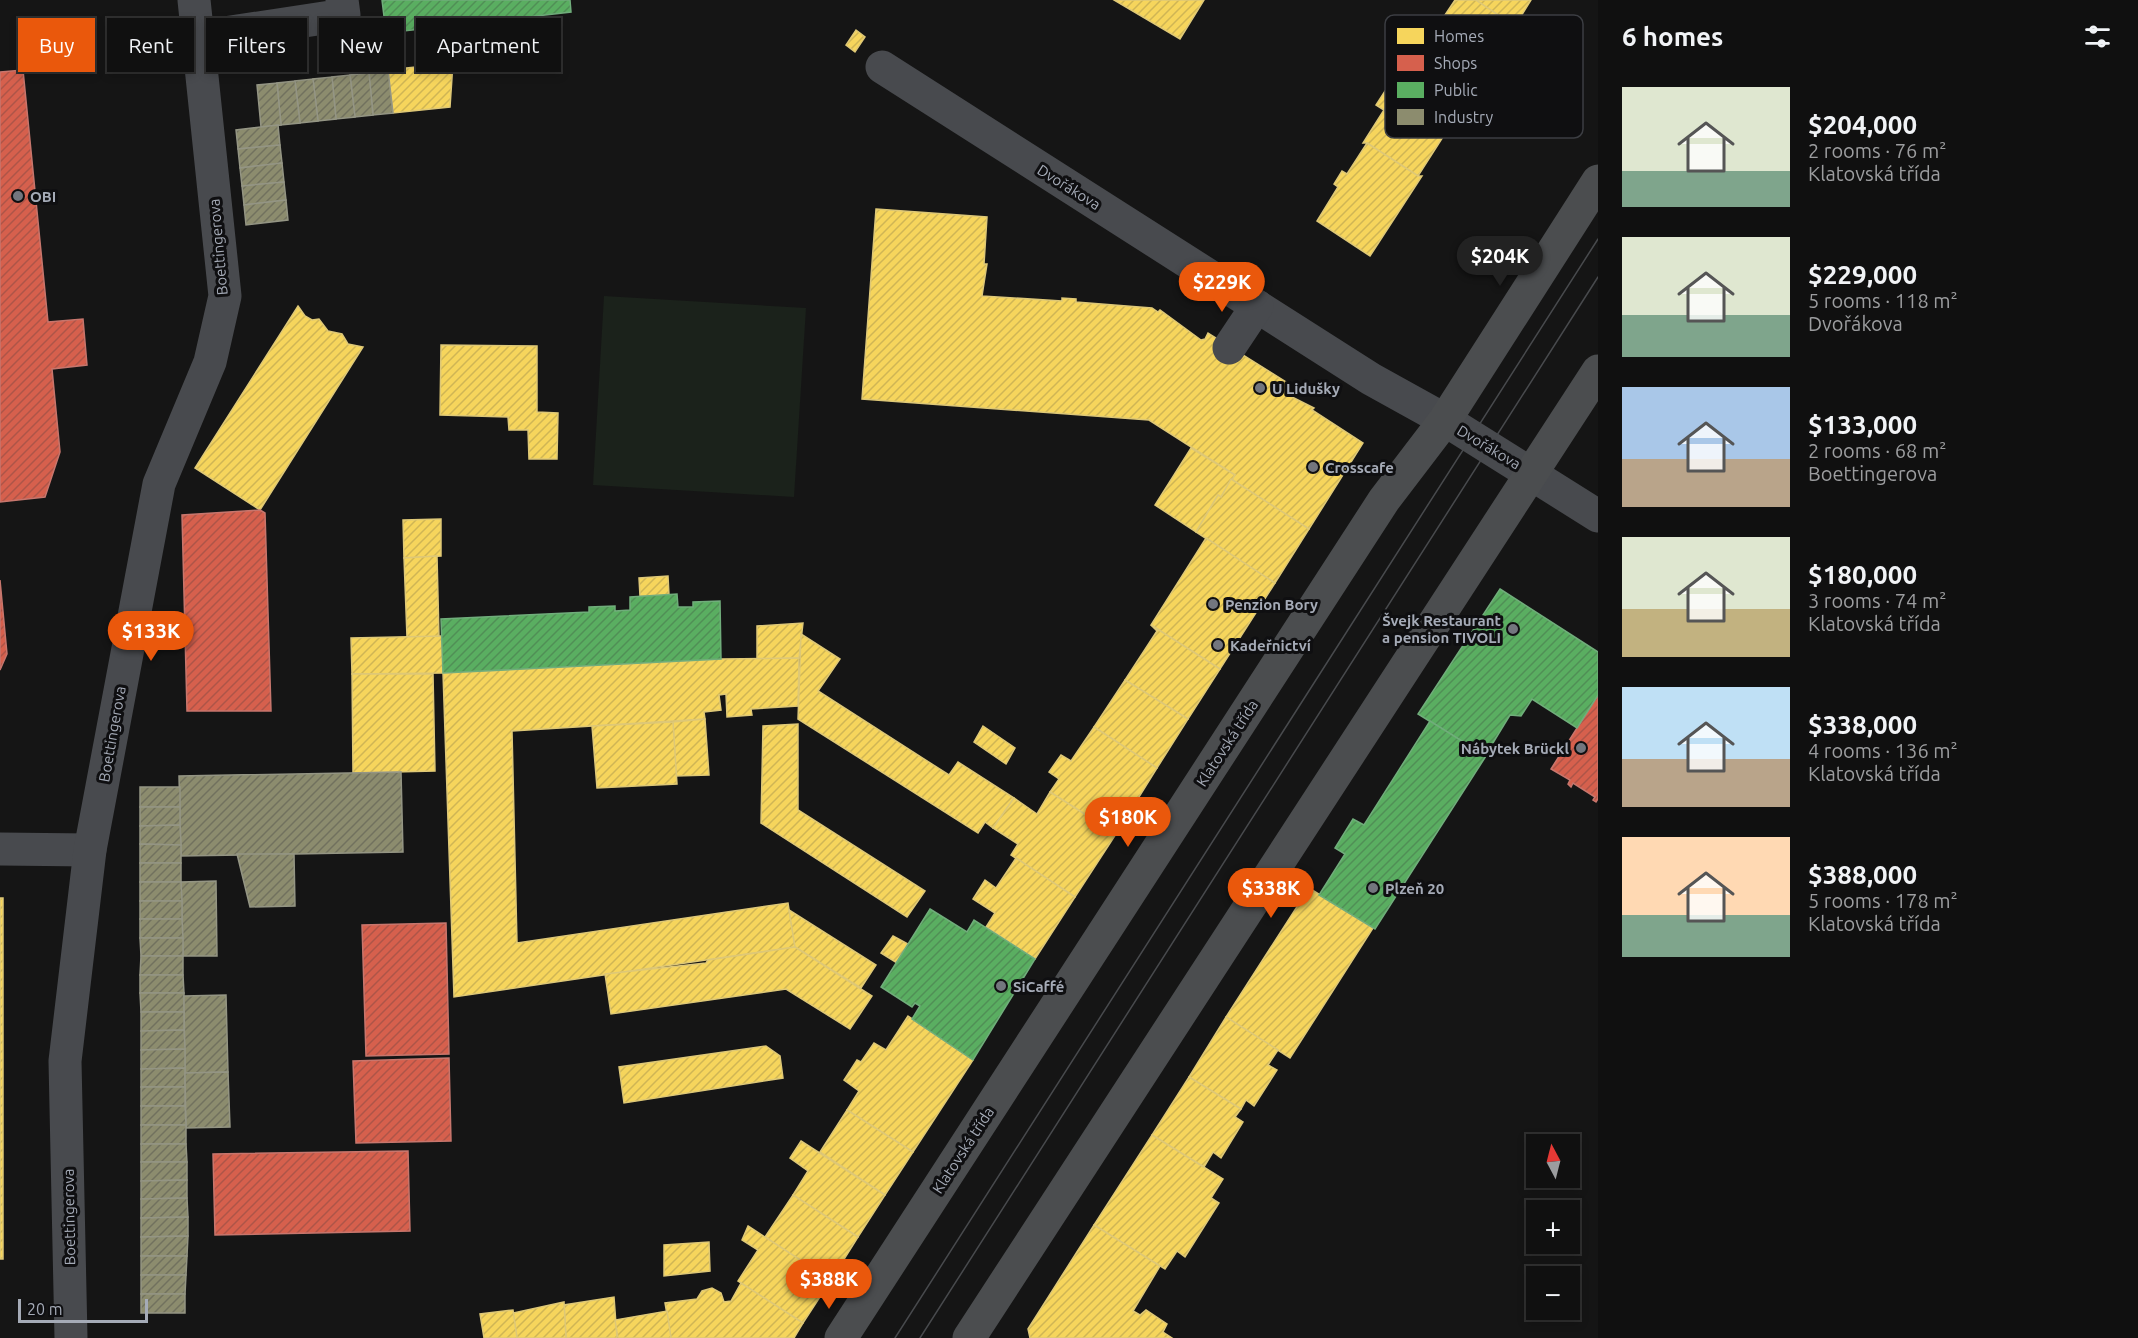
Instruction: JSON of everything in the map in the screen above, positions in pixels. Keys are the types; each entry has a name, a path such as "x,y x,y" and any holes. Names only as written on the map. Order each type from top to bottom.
{"main road":[{"name":"Klatovská třída","path":"841,1338 1384,500 1444,420 1598,181"},
{"path":"969,1338 1530,472 1598,371"}],"street":[{"name":"Boettingerova","path":"71,1338 65,1061 90,850 159,484 210,362 225,296 194,0"},
{"path":"198,37 344,15 342,0"},
{"name":"Dvořákova","path":"882,67 1371,379 1444,420 1598,516"},
{"path":"1229,348 1257,306"},
{"path":"0,849 90,850"}],"shaded area":[{"path":"604,296 806,308 794,497 593,485"}],"building: Homes":[{"path":"1114,0 1204,0 1180,39"},
{"path":"1455,0 1476,0 1498,15 1445,15"},
{"path":"1476,0 1531,0 1522,15 1498,15"},
{"path":"856,30 865,37 855,52 846,45"},
{"path":"416,67 416,72 452,72 450,107 393,113 388,72 404,72 404,68"},
{"path":"1385,91 1385,138 1442,138 1418,176 1367,143 1363,143 1384,110 1376,105"},
{"path":"1367,143 1418,176 1422,176 1370,256 1317,221 1338,187 1334,184 1342,171 1347,174"},
{"path":"876,209 987,217 984,264 987,264 982,296 1062,301 1062,298 1076,299 1076,302 1152,308 1158,312 1160,310 1201,340 1205,339 1208,333 1291,385 1288,395 1314,408 1312,410 1363,443 1309,529 1231,479 1235,475 1149,420 862,399"},
{"path":"298,306 305,316 312,320 319,319 328,331 342,334 348,344 363,347 260,510 195,468"},
{"path":"441,345 537,346 537,412 558,413 557,459 529,459 528,430 509,430 508,417 440,415"},
{"path":"1191,448 1235,475 1221,497 1218,495 1196,532 1155,505"},
{"path":"1231,479 1309,529 1275,583 1196,532 1218,495 1221,497"},
{"path":"441,519 441,556 404,558 403,520"},
{"name":"Penzion Bory","path":"1206,538 1275,583 1220,669 1151,625"},
{"path":"437,556 439,637 407,637 404,558"},
{"path":"668,576 669,595 640,596 639,578"},
{"path":"803,623 799,658 757,659 757,626"},
{"path":"1151,625 1220,669 1188,719 1125,680 1157,631"},
{"path":"801,634 840,659 818,691 949,775 958,762 1014,798 993,828 985,822 978,833 798,719"},
{"path":"442,636 443,673 352,674 351,638"},
{"path":"799,658 798,706 751,709 752,715 727,717 726,694 719,695 721,710 704,712 705,719 512,731 517,943 788,903 795,947 454,997 443,673 721,659"},
{"path":"352,674 433,674 435,771 353,773"},
{"path":"1125,680 1188,719 1157,768 1094,727"},
{"path":"705,719 709,775 676,776 673,722"},
{"path":"673,722 677,784 597,788 592,726"},
{"path":"798,724 798,810 925,891 907,917 761,823 763,726"},
{"path":"983,726 1015,748 1006,764 974,742"},
{"path":"1094,727 1157,768 1116,834 1050,792 1059,779 1049,772 1061,755 1071,761"},
{"path":"1050,792 1116,834 1075,897 1011,855 1018,844 993,828 1014,798 1037,814"},
{"path":"1016,858 1075,897 1035,959 986,927 995,913 973,899 985,880 996,888"},
{"path":"1309,888 1373,928 1290,1058 1226,1017"},
{"path":"0,898 3,898 3,1259 0,1259"},
{"path":"789,910 876,965 861,988 795,947"},
{"path":"893,936 908,944 897,963 881,953"},
{"path":"795,947 872,996 850,1029 786,989 611,1014 605,974 706,963 708,960"},
{"path":"908,1016 973,1060 913,1152 847,1110 859,1091 844,1080 857,1060 861,1062 874,1043 886,1050"},
{"path":"1226,1017 1278,1050 1268,1065 1277,1070 1254,1106 1246,1100 1241,1109 1189,1077"},
{"path":"766,1046 780,1056 783,1078 624,1103 619,1067"},
{"path":"1189,1077 1241,1109 1235,1117 1243,1122 1221,1158 1213,1152 1204,1167 1152,1135"},
{"path":"847,1110 913,1152 885,1195 820,1152"},
{"path":"1152,1135 1223,1179 1211,1198 1219,1203 1185,1257 1177,1251 1165,1269 1094,1225"},
{"path":"801,1141 885,1195 858,1237 793,1195 808,1171 790,1158"},
{"path":"793,1195 858,1237 831,1280 765,1237"},
{"path":"1094,1225 1160,1266 1133,1311 1140,1315 1146,1310 1167,1324 1163,1332 1172,1338 1030,1338 1028,1329"},
{"path":"748,1226 831,1280 803,1323 738,1281 758,1250 742,1240"},
{"path":"709,1242 710,1271 664,1276 664,1245"},
{"path":"741,1283 803,1323 794,1338 671,1338 665,1303 697,1299 702,1291 712,1288 721,1293 724,1302 731,1301"},
{"path":"614,1297 617,1338 566,1338 564,1305"},
{"path":"564,1302 566,1338 517,1338 513,1313"},
{"path":"513,1310 517,1338 484,1338 480,1314"},
{"path":"667,1311 671,1338 618,1338 615,1320"}],"building: Shops":[{"name":"OBI","path":"0,72 23,72 48,322 83,319 87,365 52,369 60,452 45,497 0,502"},
{"path":"260,510 265,513 271,711 187,711 182,515"},
{"path":"0,580 7,654 0,670"},
{"name":"Nábytek Brückl","path":"1598,695 1598,799 1596,802 1593,800 1595,797 1573,783 1571,787 1568,784 1570,780 1551,769"},
{"path":"446,923 449,1054 366,1056 362,925"},
{"path":"449,1058 451,1141 356,1143 353,1061"},
{"path":"408,1151 410,1231 215,1235 213,1154"}],"building: Public":[{"path":"382,0 570,0 571,12 518,18 416,18 416,30 404,31 404,18 384,18"},
{"path":"1500,589 1598,652 1598,695 1577,728 1532,699 1521,716 1510,715 1485,756 1418,714"},
{"path":"677,594 678,607 693,607 693,602 720,601 721,659 443,673 441,619 589,612 589,607 615,606 615,611 630,610 630,597"},
{"path":"1430,721 1486,756 1375,929 1319,895 1345,854 1335,848 1353,819 1364,825"},
{"path":"930,909 967,932 974,920 1035,959 973,1060 912,1019 920,1006 915,1003 912,1007 881,987"}],"building: Industry":[{"path":"388,72 393,113 373,115 369,73"},
{"path":"369,73 373,115 355,117 350,75"},
{"path":"350,75 355,117 336,119 332,77"},
{"path":"332,77 336,119 318,121 313,79"},
{"path":"313,79 318,121 300,123 295,81"},
{"path":"295,81 300,123 281,125 277,83"},
{"path":"277,83 281,125 261,127 257,85"},
{"path":"278,125 280,145 238,149 236,130"},
{"path":"280,145 282,163 240,168 238,149"},
{"path":"282,163 284,182 242,186 240,168"},
{"path":"284,182 286,200 244,205 242,186"},
{"path":"286,200 288,220 246,225 244,205"},
{"path":"401,772 403,852 181,856 179,776"},
{"path":"140,787 180,787 180,807 140,807"},
{"path":"140,807 180,807 180,825 140,826"},
{"path":"180,825 181,845 140,844 140,826"},
{"path":"140,844 181,845 181,863 140,863"},
{"path":"237,854 294,854 295,906 250,907"},
{"path":"140,863 181,863 181,882 140,882"},
{"path":"216,881 217,956 183,956 181,882"},
{"path":"140,882 181,882 182,901 140,901"},
{"path":"140,901 182,901 182,919 140,919"},
{"path":"140,919 182,919 183,938 140,938"},
{"path":"140,938 183,938 183,956 141,956"},
{"path":"141,956 183,956 183,975 140,975"},
{"path":"140,975 183,975 184,993 140,993"},
{"path":"140,993 184,993 184,1012 141,1012"},
{"path":"226,995 228,1072 185,1073 184,996"},
{"path":"141,1012 184,1012 184,1030 141,1031"},
{"path":"184,1030 185,1049 141,1050 141,1031"},
{"path":"185,1049 185,1068 141,1069 141,1050"},
{"path":"185,1068 185,1087 141,1087 141,1069"},
{"path":"228,1072 230,1127 186,1128 185,1073"},
{"path":"141,1087 185,1087 185,1106 141,1106"},
{"path":"141,1106 185,1106 186,1125 141,1125"},
{"path":"141,1125 186,1125 186,1144 141,1144"},
{"path":"141,1144 186,1144 187,1162 141,1162"},
{"path":"141,1162 187,1162 187,1180 141,1181"},
{"path":"187,1180 187,1198 141,1199 141,1181"},
{"path":"187,1198 188,1217 141,1218 141,1199"},
{"path":"188,1217 188,1236 141,1237 141,1218"},
{"path":"188,1236 187,1256 141,1256 141,1237"},
{"path":"141,1256 187,1256 186,1275 141,1275"},
{"path":"141,1275 186,1275 185,1294 141,1294"},
{"path":"141,1294 185,1294 185,1313 141,1313"}],"tram line":[{"path":"895,1338 1598,239"},
{"path":"920,1338 1598,277"}],"place":[{"name":"OBI","path":"18,196"},
{"name":"U Lidušky","path":"1260,388"},
{"name":"Crosscafe","path":"1313,467"},
{"name":"Penzion Bory","path":"1213,604"},
{"name":"Švejk Restaurant a pension TIVOLI","path":"1513,629"},
{"name":"Kadeřnictví","path":"1218,645"},
{"name":"Nábytek Brückl","path":"1581,748"},
{"name":"Plzeň 20","path":"1373,888"},
{"name":"SiCaffé","path":"1001,986"}]}
